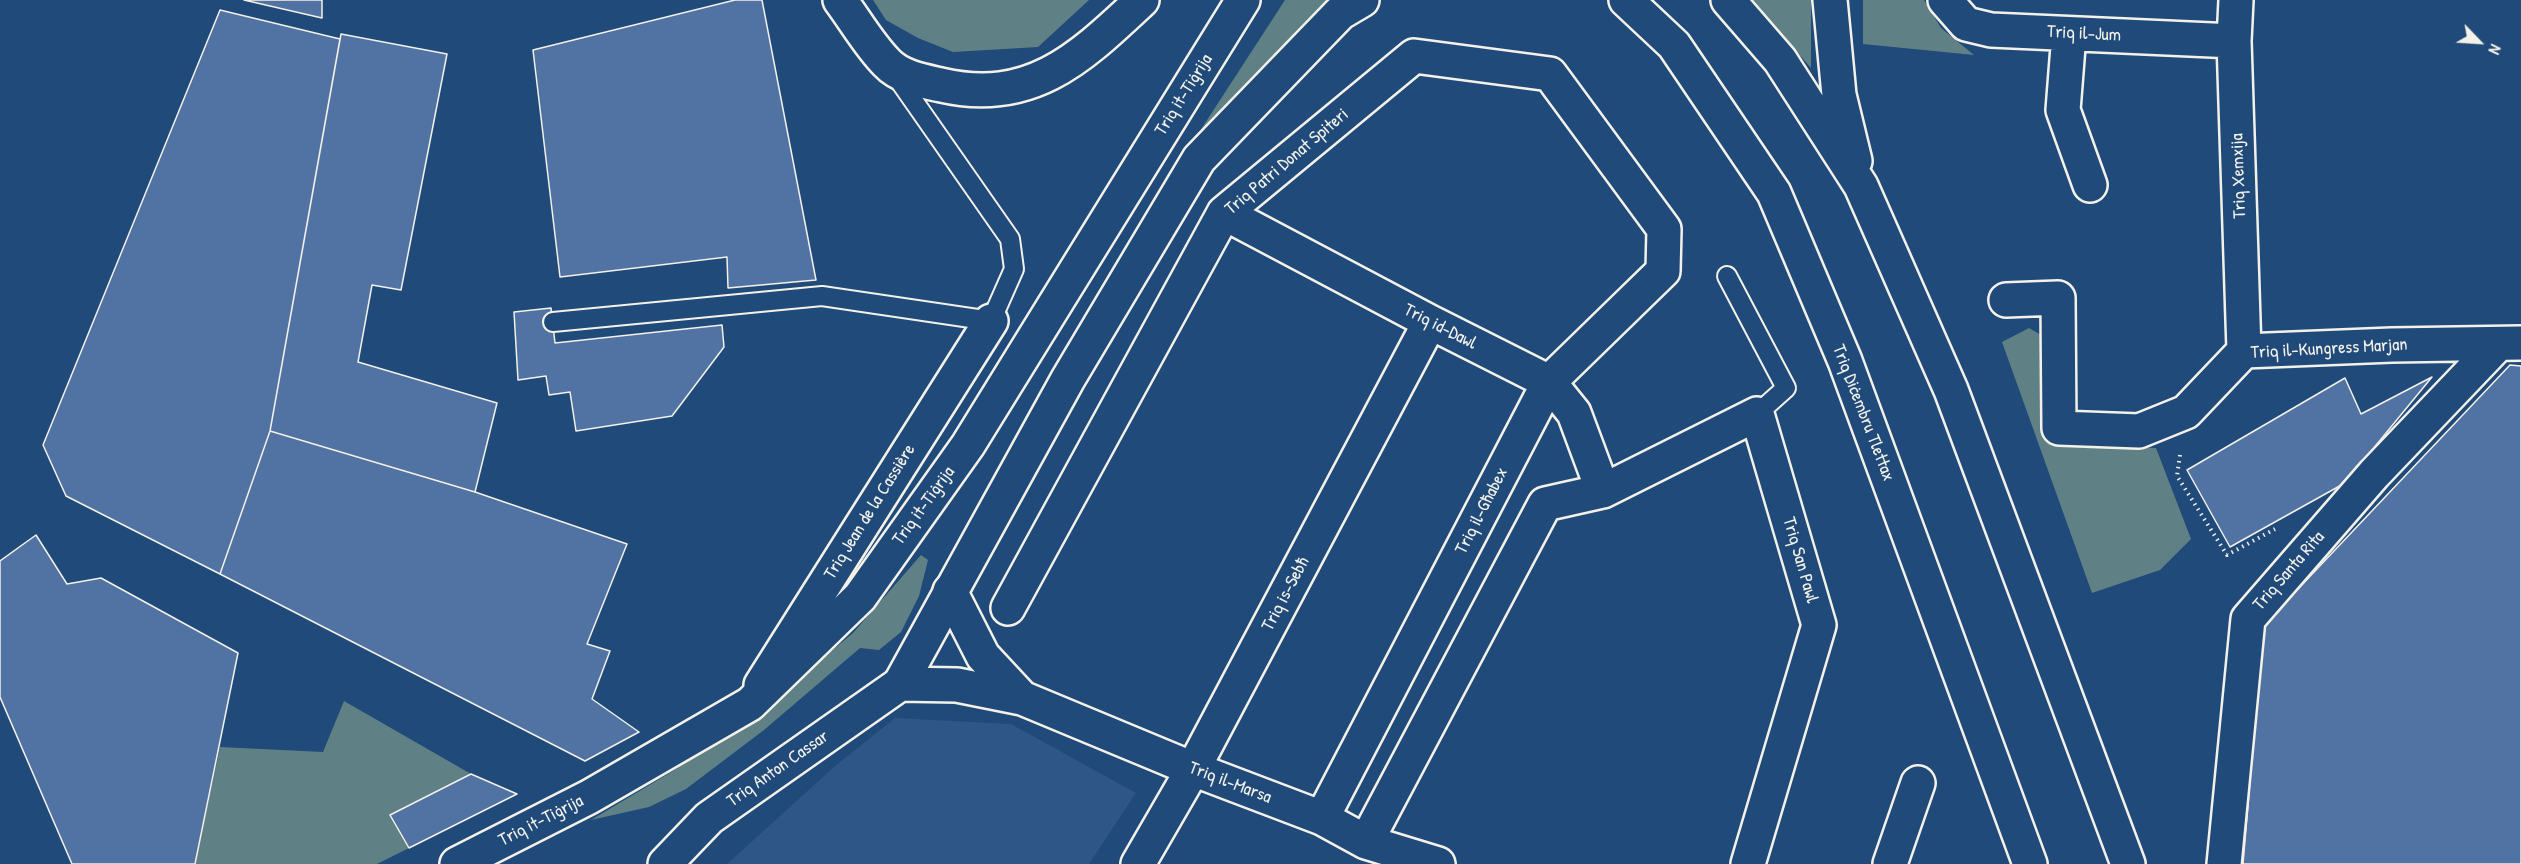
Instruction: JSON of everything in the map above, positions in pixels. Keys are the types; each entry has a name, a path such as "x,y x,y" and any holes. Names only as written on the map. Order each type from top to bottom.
{"main road":[{"path":"840,0 888,64 916,80 963,90 1019,87 1064,68 1142,0"},
{"name":"Triq it-Tiġrija","path":"457,864 589,797 750,704 860,597 968,445 1243,0"},
{"path":"900,684 1068,379 1199,159 1340,13 1362,0"},
{"path":"1609,0 1674,45"},
{"name":"Triq Diċembru Tlettax","path":"1626,0 1674,45 1774,193 1845,361 2030,864"},
{"path":"1728,0 1780,60 1861,186 1951,390 2128,864"},
{"path":"1830,0 1839,95 1861,186"},
{"name":"Triq il-Jum","path":"1945,0 1966,24 1991,37 2069,34 2234,41"},
{"name":"Triq Xemxija","path":"2236,0 2234,41 2244,351"},
{"path":"2069,34 2063,110 2090,185"},
{"name":"Triq Patri Donat Spiteri","path":"1008,608 1224,213 1414,56 1550,74 1664,229"},
{"name":"Triq id-Dawl","path":"1224,213 1549,382 1574,413 1603,491"},
{"name":"Triq il-Għabex","path":"1323,818 1549,382 1663,271 1664,229"},
{"name":"Triq il-Kungress Marjan","path":"2006,300 2058,298 2059,428 2139,430 2186,412 2244,351 2392,345 2510,344"},
{"name":"Triq Jean de la Cassière","path":"750,704 991,321"},
{"name":"Triq is-Sebħ","path":"1138,864 1193,769 1430,322"},
{"name":"Triq Santa Rita","path":"2224,864 2248,619 2374,474 2510,344"},
{"path":"1366,842 1545,504 1603,491 1757,414"},
{"name":"Triq San Pawl","path":"1748,864 1819,625 1757,414"},
{"name":"Triq il-Marsa","path":"950,591 983,656 1022,698"},
{"name":"Triq il-Marsa","path":"900,684 957,685 1022,698 1193,769 1323,818 1366,842 1438,864"},
{"name":"Triq Anton Cassar","path":"666,864 709,818 900,684"},
{"path":"1890,864 1918,783"}],"lane":[{"path":"554,322 822,296 991,321 1014,269 1010,240 888,64"},
{"path":"1727,276 1786,388 1757,414"}],"path":[{"path":"2186,412 2177,476 2228,555 2280,526"}],"shaded area":[{"path":"895,718 1011,724 1136,793 1089,864 727,864 835,766"}],"green space":[{"path":"873,0 1089,0 1038,47 953,52 918,38 886,20"},
{"path":"1285,0 1335,0 1198,134"},
{"path":"1751,0 1811,0 1811,68"},
{"path":"1863,0 1924,0 1941,28 1974,55 1863,44"},
{"path":"2029,328 2048,339 2044,407 2055,444 2156,448 2191,539 2160,570 2092,593 2002,342"},
{"path":"921,555 928,560 919,596 901,632 879,650 860,648 764,730 686,789 649,807 591,820 673,771 750,719 853,633"},
{"path":"344,701 471,774 391,816 409,848 377,864 195,864 220,747 323,752"}],"building":[{"path":"244,0 322,0 322,18"},
{"path":"735,0 762,0 816,280 728,288 727,257 560,277 533,50"},
{"path":"220,10 340,39 270,431 220,574 66,496 43,445"},
{"path":"341,34 447,54 401,290 372,285 358,362 497,403 475,492 270,431"},
{"path":"551,308 555,343 722,325 724,347 672,416 576,431 570,392 549,395 546,376 518,380 514,312"},
{"path":"2510,365 2521,366 2521,864 2243,864 2263,626"},
{"path":"2432,377 2345,483 2230,547 2187,470 2345,378 2361,414"},
{"path":"270,431 475,492 627,544 587,644 610,651 592,699 639,732 585,761 220,574"},
{"path":"36,535 67,584 101,578 238,653 195,864 72,864 0,697 0,561"},
{"path":"471,774 517,794 409,848 390,815"}]}
